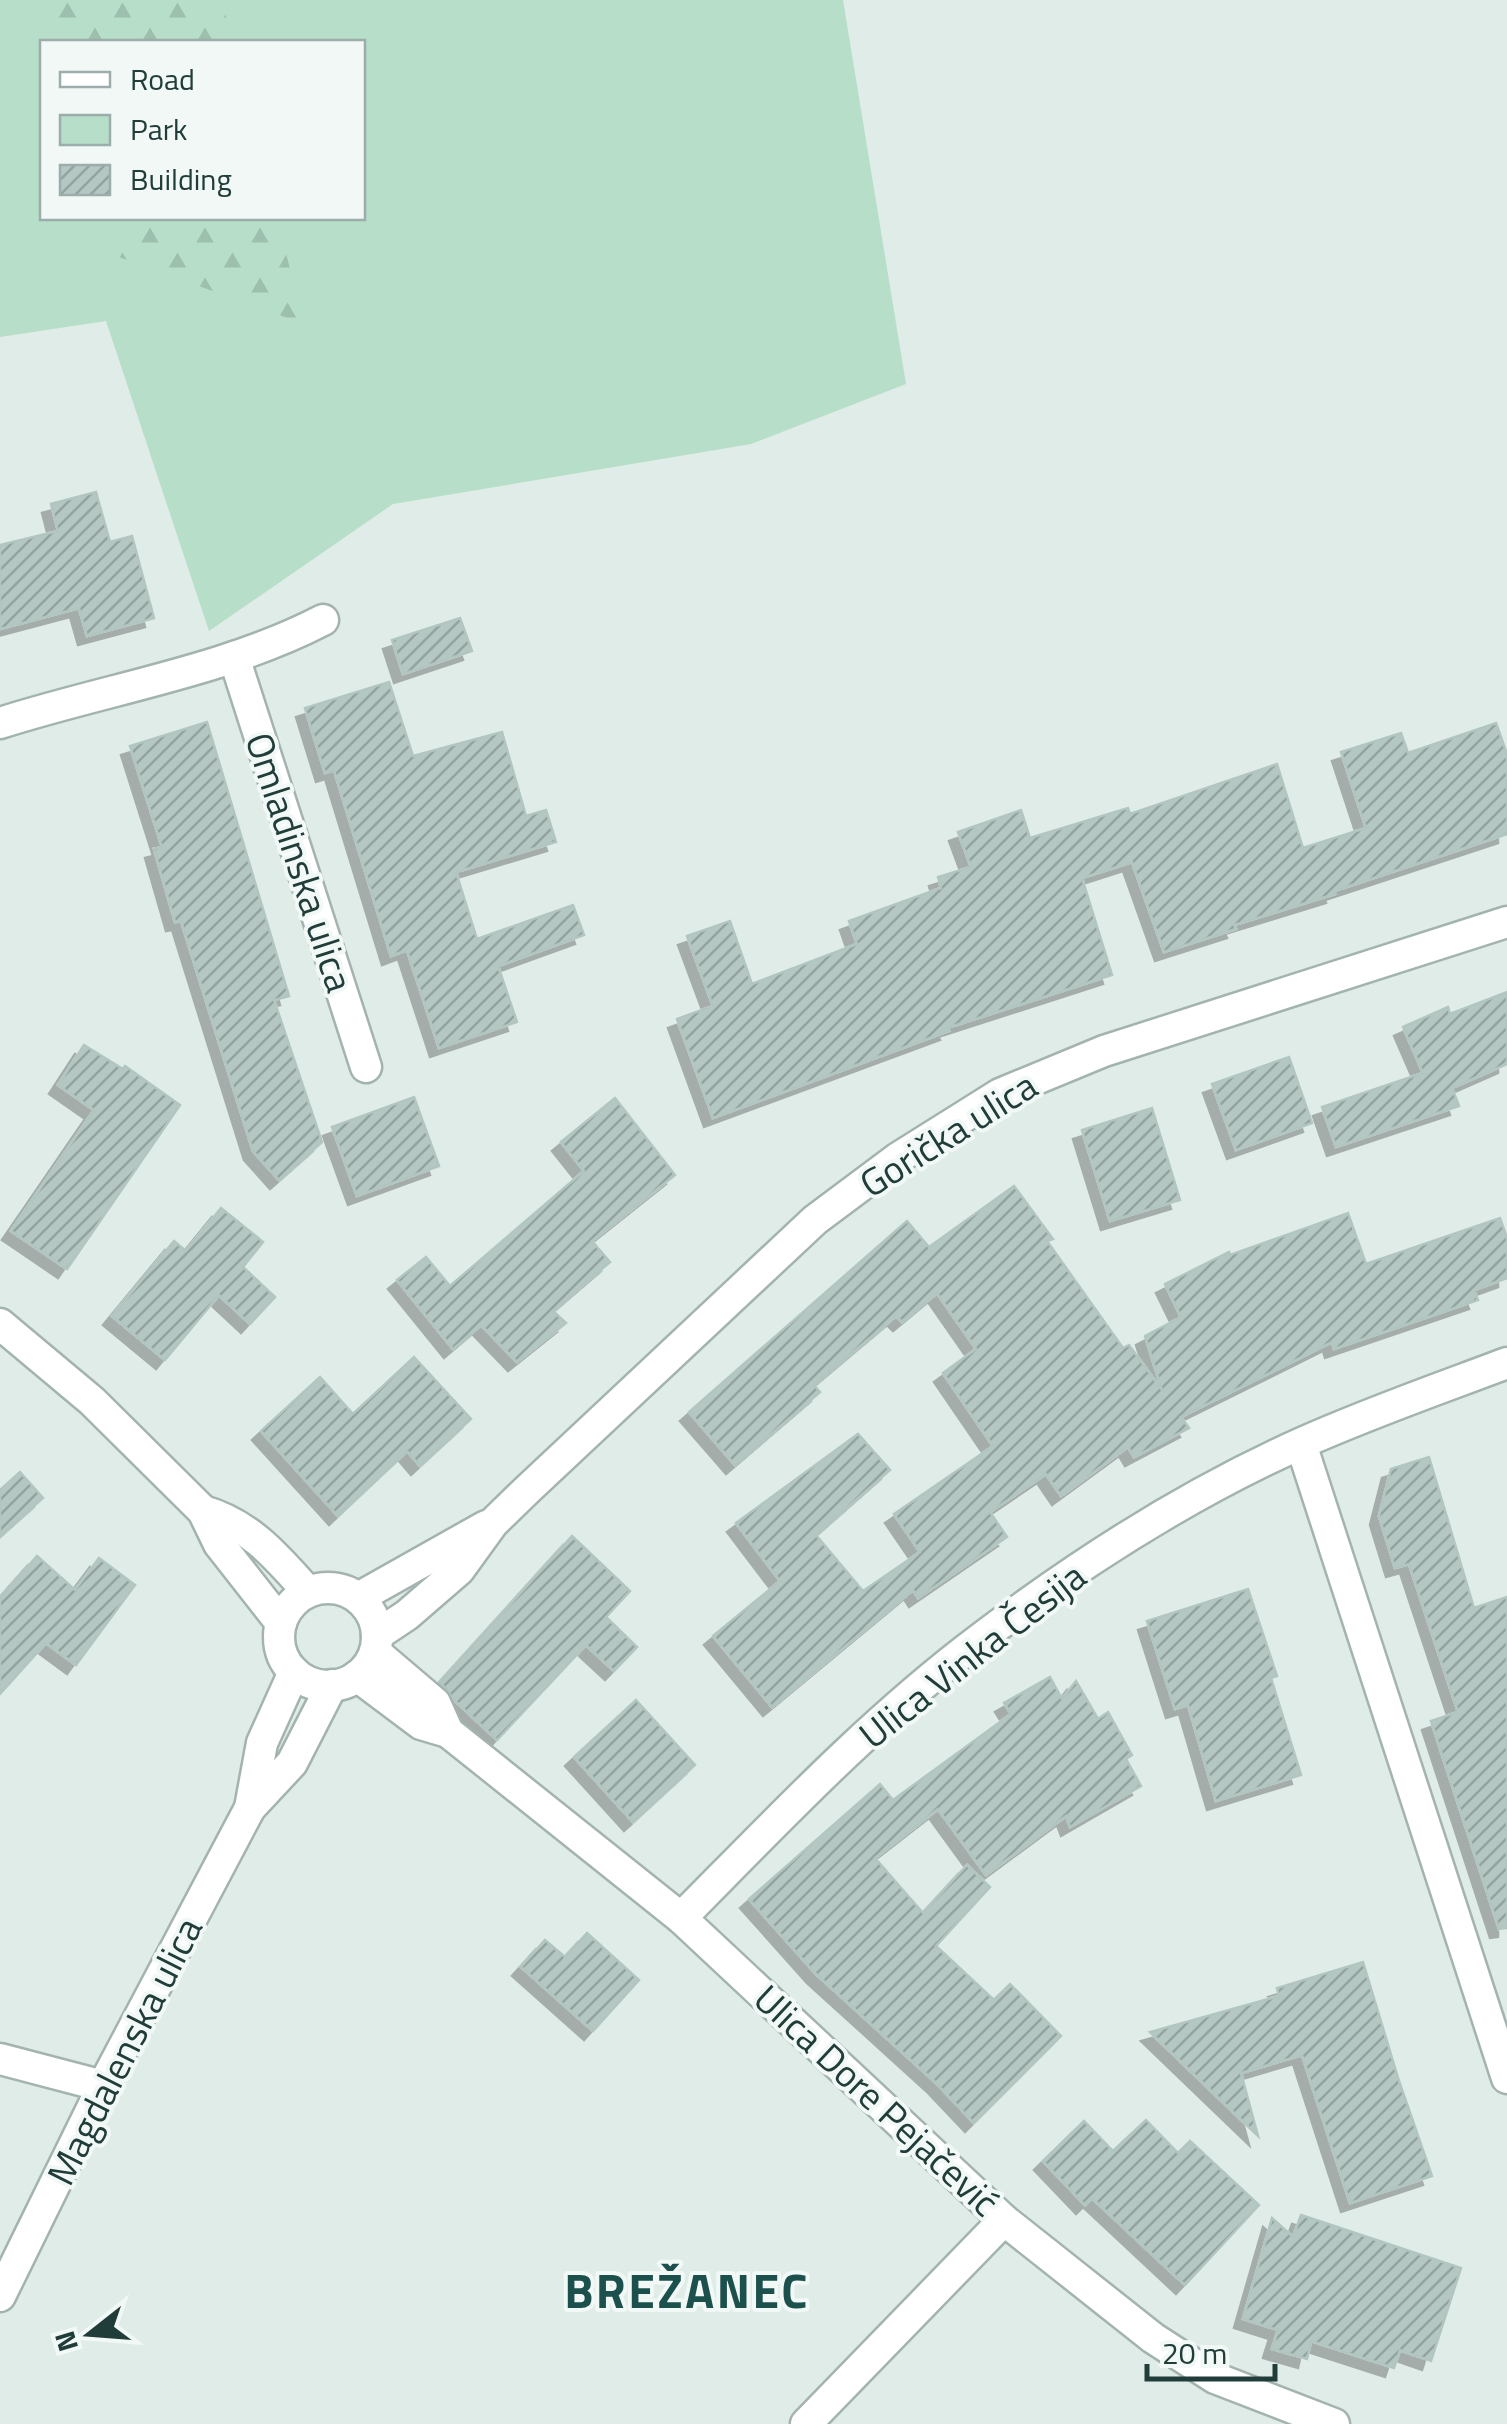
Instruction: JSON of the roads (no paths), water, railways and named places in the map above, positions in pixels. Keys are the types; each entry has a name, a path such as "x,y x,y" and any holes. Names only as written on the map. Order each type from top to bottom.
{"street":[{"path":"0,723 234,656 288,638 324,620"},
{"name":"Omladinska ulica","path":"234,656 366,1067"},
{"name":"Gorička ulica","path":"360,1662 459,1570 493,1523 815,1220 898,1158 1000,1094 1104,1051 1507,922"},
{"path":"0,1324 92,1401 202,1511 218,1544 281,1622"},
{"name":"Ulica Vinka Česija","path":"681,1918 896,1707 978,1640 1060,1581 1146,1526 1301,1444 1507,1363"},
{"path":"1301,1444 1507,2078"},
{"path":"202,1511 227,1518 269,1548 308,1592"},
{"name":"Gorička ulica","path":"358,1598 493,1523"},
{"path":"250,1808 292,1763 360,1662 375,1620 358,1598 334,1588 308,1592 296,1599 281,1622 281,1649 294,1672 312,1683 360,1662"},
{"name":"Ulica Dore Pejačević","path":"360,1662 435,1703 448,1732 681,1918 1004,2220 1154,2338 1215,2378 1334,2424"},
{"path":"250,1808 262,1743 294,1672"},
{"name":"Magdalenska ulica","path":"0,2296 103,2086 250,1808"},
{"path":"0,2059 103,2086"},
{"path":"806,2424 1004,2220"}],"district":[{"name":"BREŽANEC","path":"687,2290"}]}
